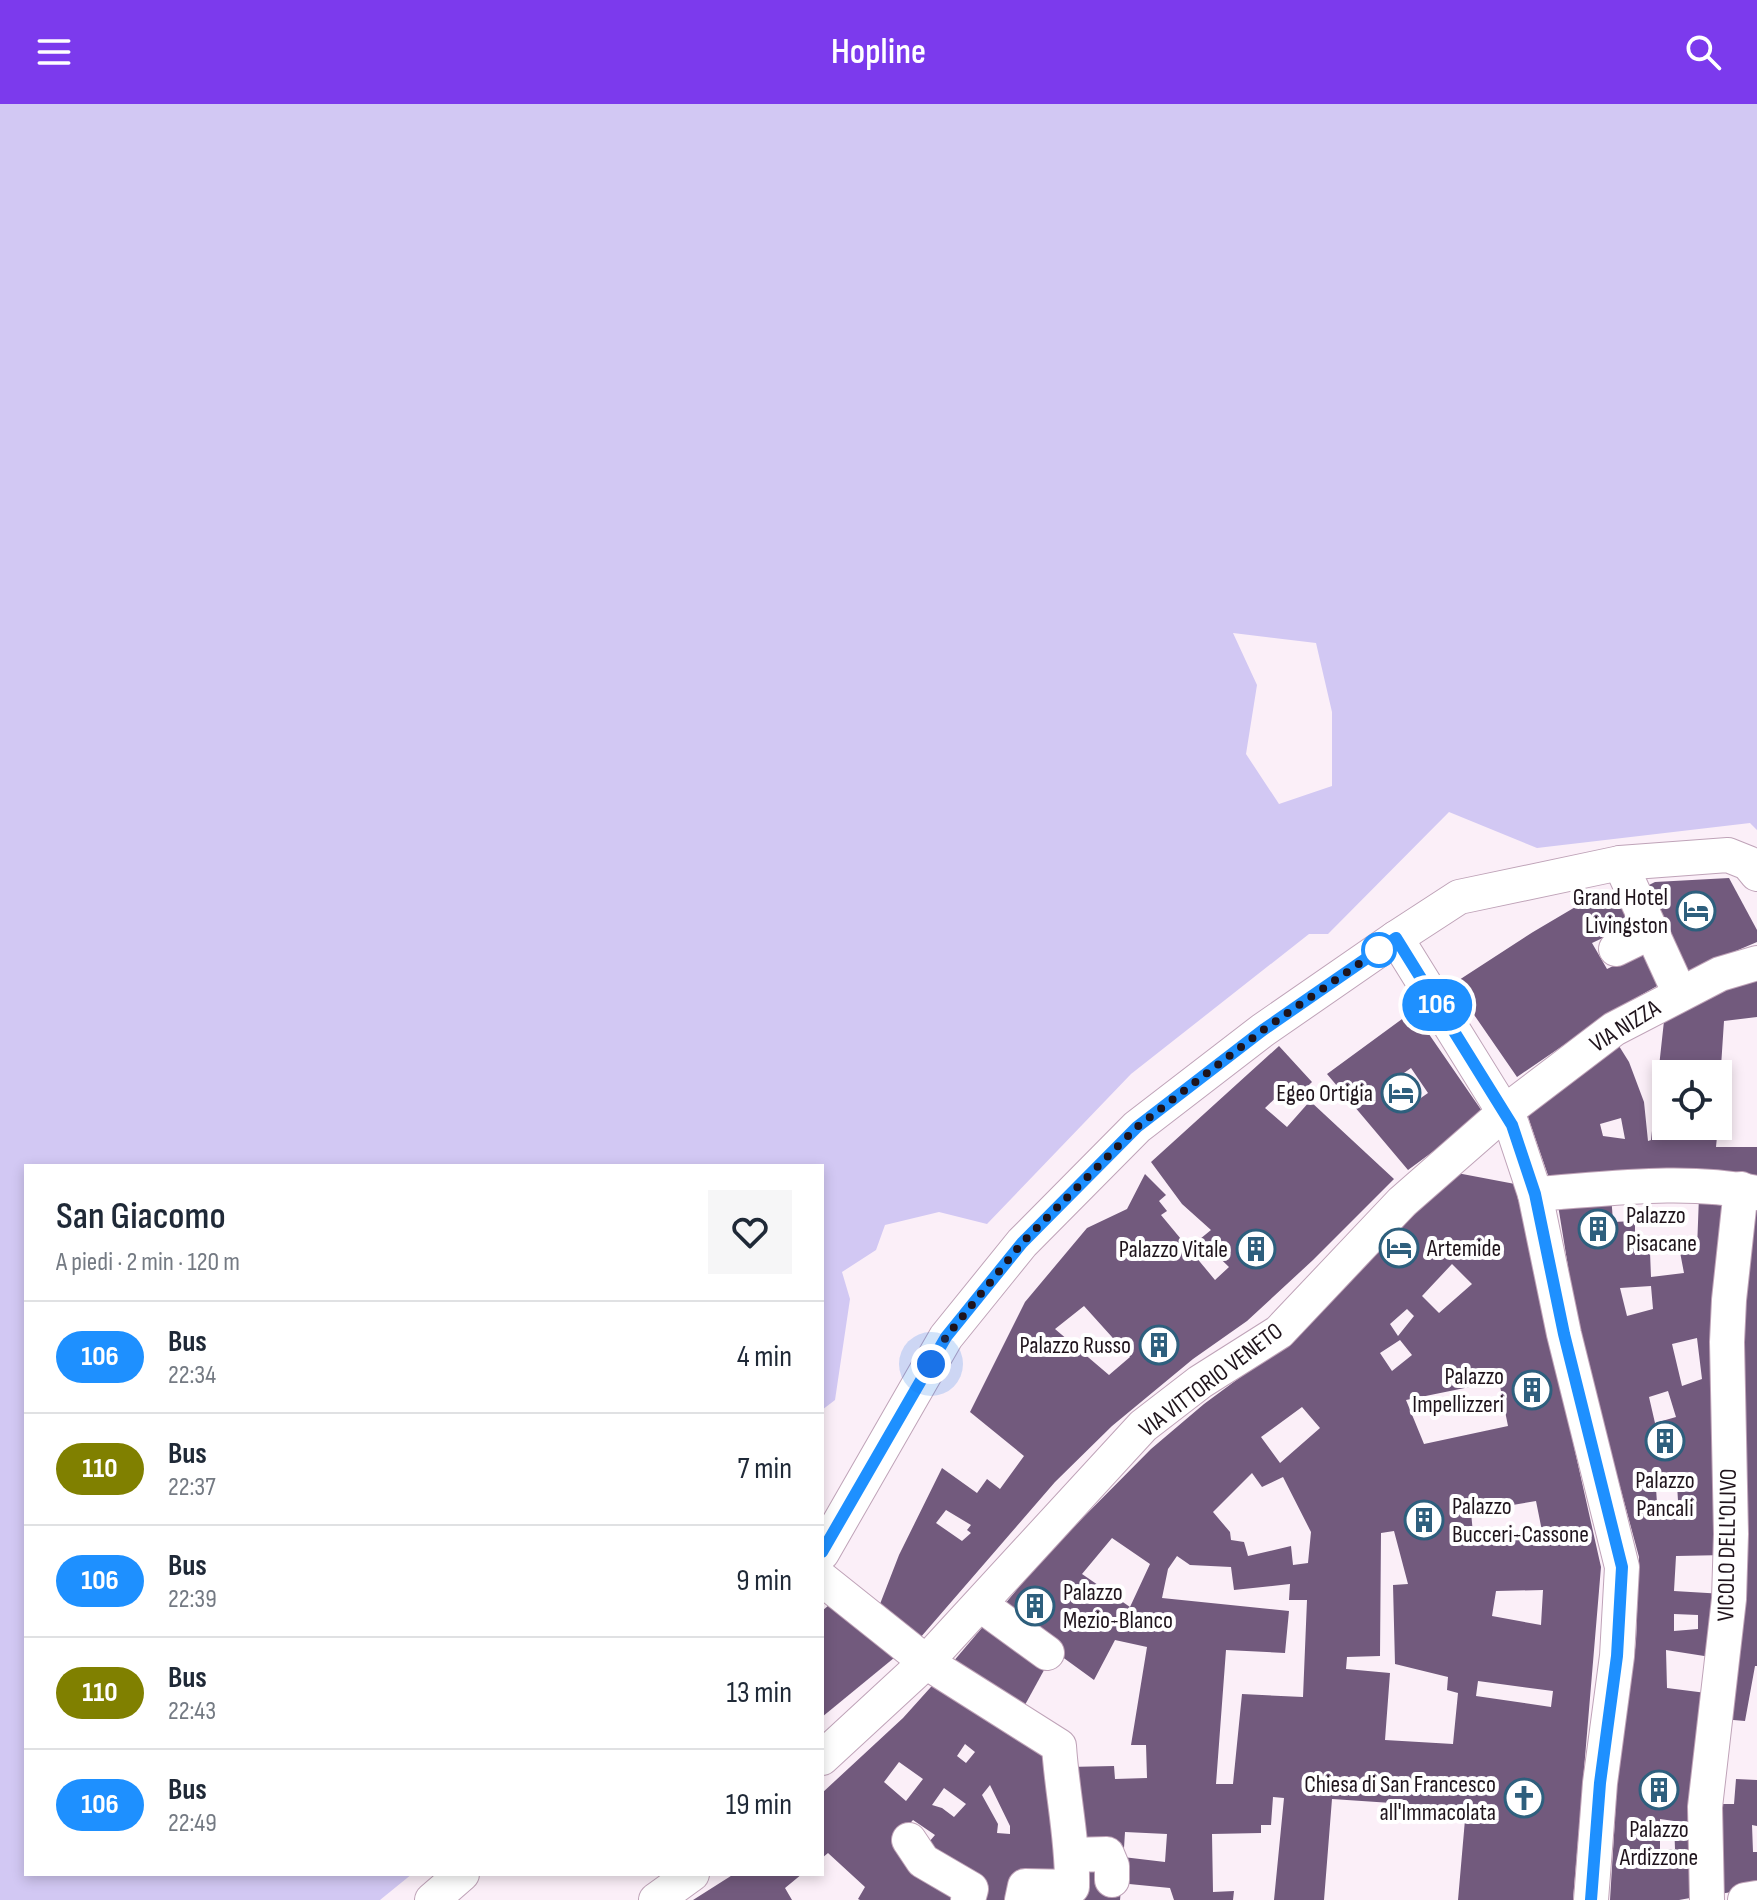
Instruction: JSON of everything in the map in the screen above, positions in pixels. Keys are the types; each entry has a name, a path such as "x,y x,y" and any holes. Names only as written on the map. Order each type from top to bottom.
{"street":[{"path":"824,1550 946,1337 1022,1243 1137,1127 1263,1030 1459,897 1626,877 1728,855 1748,863 1757,874"},
{"path":"1626,877 1680,994"},
{"path":"1616,949 1651,932"},
{"path":"1396,938 1506,1111 1535,1194 1564,1334 1622,1567 1617,1656 1600,1783 1591,1900"},
{"name":"VIA NIZZA","path":"1506,1111 1614,1029 1720,974 1757,963"},
{"name":"VIA VITTORIO VENETO","path":"824,1756 926,1662 1143,1426 1200,1382 1279,1332 1402,1202 1506,1111"},
{"path":"1535,1194 1657,1185 1749,1191"},
{"name":"VICOLO DELL'OLIVO","path":"1707,1900 1705,1807 1729,1599 1729,1300 1749,1191"},
{"path":"824,1581 926,1662 1059,1746 1072,1855 1072,1887 1025,1886 1022,1900"},
{"path":"981,1605 1047,1653"},
{"path":"909,1840 923,1861 971,1889 968,1900"},
{"path":"1072,1855 1107,1854 1112,1866 1112,1880"},
{"path":"432,1900 460,1876"},
{"path":"654,1898 689,1876"},
{"path":"1745,1900 1757,1898"}],"shaded area":[{"path":"0,104 1757,104 1757,830 1750,823 1537,848 1449,812 1328,934 1309,934 1131,1074 987,1224 939,1212 885,1225 876,1250 842,1272 850,1299 835,1400 824,1408 824,1164 24,1164 24,1876 410,1876 380,1900 0,1900","holes":["1233,633 1316,643 1332,712 1332,786 1279,804 1246,754 1257,685"]}],"building":[{"name":"Grand Hotel Livingston","path":"1729,878 1757,930 1757,942 1677,976 1637,891 1655,882"},
{"path":"1627,891 1641,920 1592,943 1607,969 1650,948 1666,981 1618,1008 1517,1077 1459,993 1459,980 1599,893"},
{"path":"1757,981 1757,1017 1724,1021 1721,1060 1660,1060 1664,1021 1722,987"},
{"path":"1413,1011 1484,1114 1408,1170 1327,1074","holes":["1411,1068 1428,1093 1405,1109 1387,1085"]},
{"path":"1279,1046 1312,1082 1294,1099 1285,1089 1265,1108 1287,1127 1310,1101 1394,1179 1247,1321 1193,1359 1112,1426 1055,1482 920,1638 880,1604 899,1555 942,1468 977,1493 987,1479 1000,1489 1024,1456 970,1412 1025,1302 1087,1228 1127,1209 1145,1174 1166,1195 1159,1201 1167,1211 1161,1215 1215,1280 1229,1267 1200,1239 1211,1230 1182,1204 1151,1162","holes":["1084,1306 1130,1357 1109,1375 1055,1329","946,1510 971,1525 967,1530 971,1533 962,1541 936,1523"]},
{"path":"1619,1046 1629,1062 1644,1102 1648,1141 1651,1140 1652,1131 1652,1140 1717,1140 1716,1147 1757,1147 1757,1186 1551,1184 1526,1111","holes":["1621,1118 1625,1139 1603,1136 1600,1124"]},
{"path":"1457,1173 1515,1184 1601,1567 1573,1900 1458,1900 1466,1808 1332,1799 1324,1900 1274,1900 1284,1798 1273,1797 1271,1825 1261,1825 1261,1833 1212,1834 1213,1892 1234,1891 1233,1900 1174,1900 1170,1888 1119,1883 1123,1857 1165,1862 1167,1834 1125,1832 1124,1848 1083,1849 1068,1767 1114,1766 1115,1779 1147,1778 1146,1745 1131,1745 1147,1647 1115,1640 1094,1680 999,1611 1044,1557 1151,1449 1204,1404 1292,1339","holes":["1452,1264 1472,1284 1439,1313 1422,1296","1407,1309 1414,1316 1398,1336 1390,1324","1400,1340 1412,1355 1392,1371 1380,1353","1499,1381 1508,1426 1424,1444 1406,1400","1302,1407 1320,1428 1280,1463 1261,1437","1252,1473 1262,1487 1283,1477 1311,1532 1308,1563 1293,1565 1291,1546 1248,1556 1244,1542 1231,1540 1230,1532 1213,1512","1536,1501 1543,1536 1526,1538 1525,1532 1500,1535 1500,1541 1474,1544 1471,1512","1394,1531 1408,1584 1393,1585 1395,1664 1448,1677 1447,1690 1458,1693 1453,1744 1385,1740 1390,1673 1346,1669 1347,1657 1380,1656 1381,1533","1112,1538 1150,1564 1130,1607 1082,1574","1177,1556 1190,1565 1231,1567 1234,1590 1290,1584 1289,1600 1307,1600 1303,1697 1242,1694 1233,1784 1216,1784 1226,1650 1285,1653 1289,1611 1162,1598 1168,1569","1543,1590 1541,1625 1492,1616 1496,1591","1478,1681 1553,1691 1551,1707 1476,1696"]},
{"path":"1611,1194 1613,1222 1635,1221 1635,1255 1650,1252 1651,1277 1684,1273 1680,1252 1697,1249 1699,1196 1731,1197 1726,1555 1676,1556 1674,1591 1724,1594 1717,1658 1666,1650 1667,1688 1714,1694 1701,1896 1679,1900 1610,1900 1617,1785 1636,1642 1639,1557 1579,1334 1557,1199","holes":["1651,1286 1653,1309 1627,1316 1620,1288","1697,1338 1702,1379 1682,1386 1672,1344","1668,1391 1676,1417 1655,1423 1649,1397","1677,1484 1679,1518 1658,1519 1656,1488","1674,1614 1698,1615 1698,1629 1674,1631","1660,1819 1674,1821 1675,1849 1660,1850"]},
{"path":"1757,1201 1757,1666 1745,1721 1722,1719 1734,1329"},
{"path":"829,1605 900,1653 824,1715 824,1609"},
{"path":"992,1616 1049,1661 1020,1714 947,1669"},
{"path":"939,1678 1054,1752 1065,1882 1013,1900 972,1900 923,1849 935,1835 913,1820 894,1841 962,1900 860,1900 865,1887 828,1853 824,1856 824,1791 903,1718","holes":["965,1744 975,1752 966,1763 957,1756","899,1762 923,1779 906,1801 884,1782","990,1785 1010,1826 1010,1834 997,1833 998,1824 982,1795","944,1788 966,1804 954,1817 932,1805"]},
{"path":"1736,1779 1757,1780 1757,1826 1752,1825 1753,1852 1757,1852 1757,1888 1713,1895 1711,1804 1734,1804"},
{"path":"1083,1862 1121,1890 1120,1900 1029,1900"},
{"path":"731,1876 800,1876 785,1888 792,1900 693,1900"}],"bus line":[{"name":"106","path":"824,1549 946,1337 1022,1243 1137,1127 1263,1030 1396,938 1512,1125 1535,1194 1564,1334 1622,1567 1617,1656 1600,1783 1591,1900"}],"place":[{"name":"Grand Hotel Livingston","path":"1696,911"},
{"name":"Egeo Ortigia","path":"1401,1093"},
{"name":"Palazzo Pisacane","path":"1598,1229"},
{"name":"Artemide","path":"1399,1248"},
{"name":"Palazzo Vitale","path":"1256,1249"},
{"name":"Palazzo Russo","path":"1159,1345"},
{"name":"Palazzo Impellizzeri","path":"1532,1390"},
{"name":"Palazzo Pancali","path":"1665,1441"},
{"name":"Palazzo Bucceri-Cassone","path":"1424,1520"},
{"name":"Palazzo Mezio-Blanco","path":"1035,1606"},
{"name":"Palazzo Ardizzone","path":"1659,1790"},
{"name":"Chiesa di San Francesco all'Immacolata","path":"1524,1798"}],"route":[{"path":"931,1364 946,1337 1022,1243 1137,1127 1263,1030 1379,950"}]}
